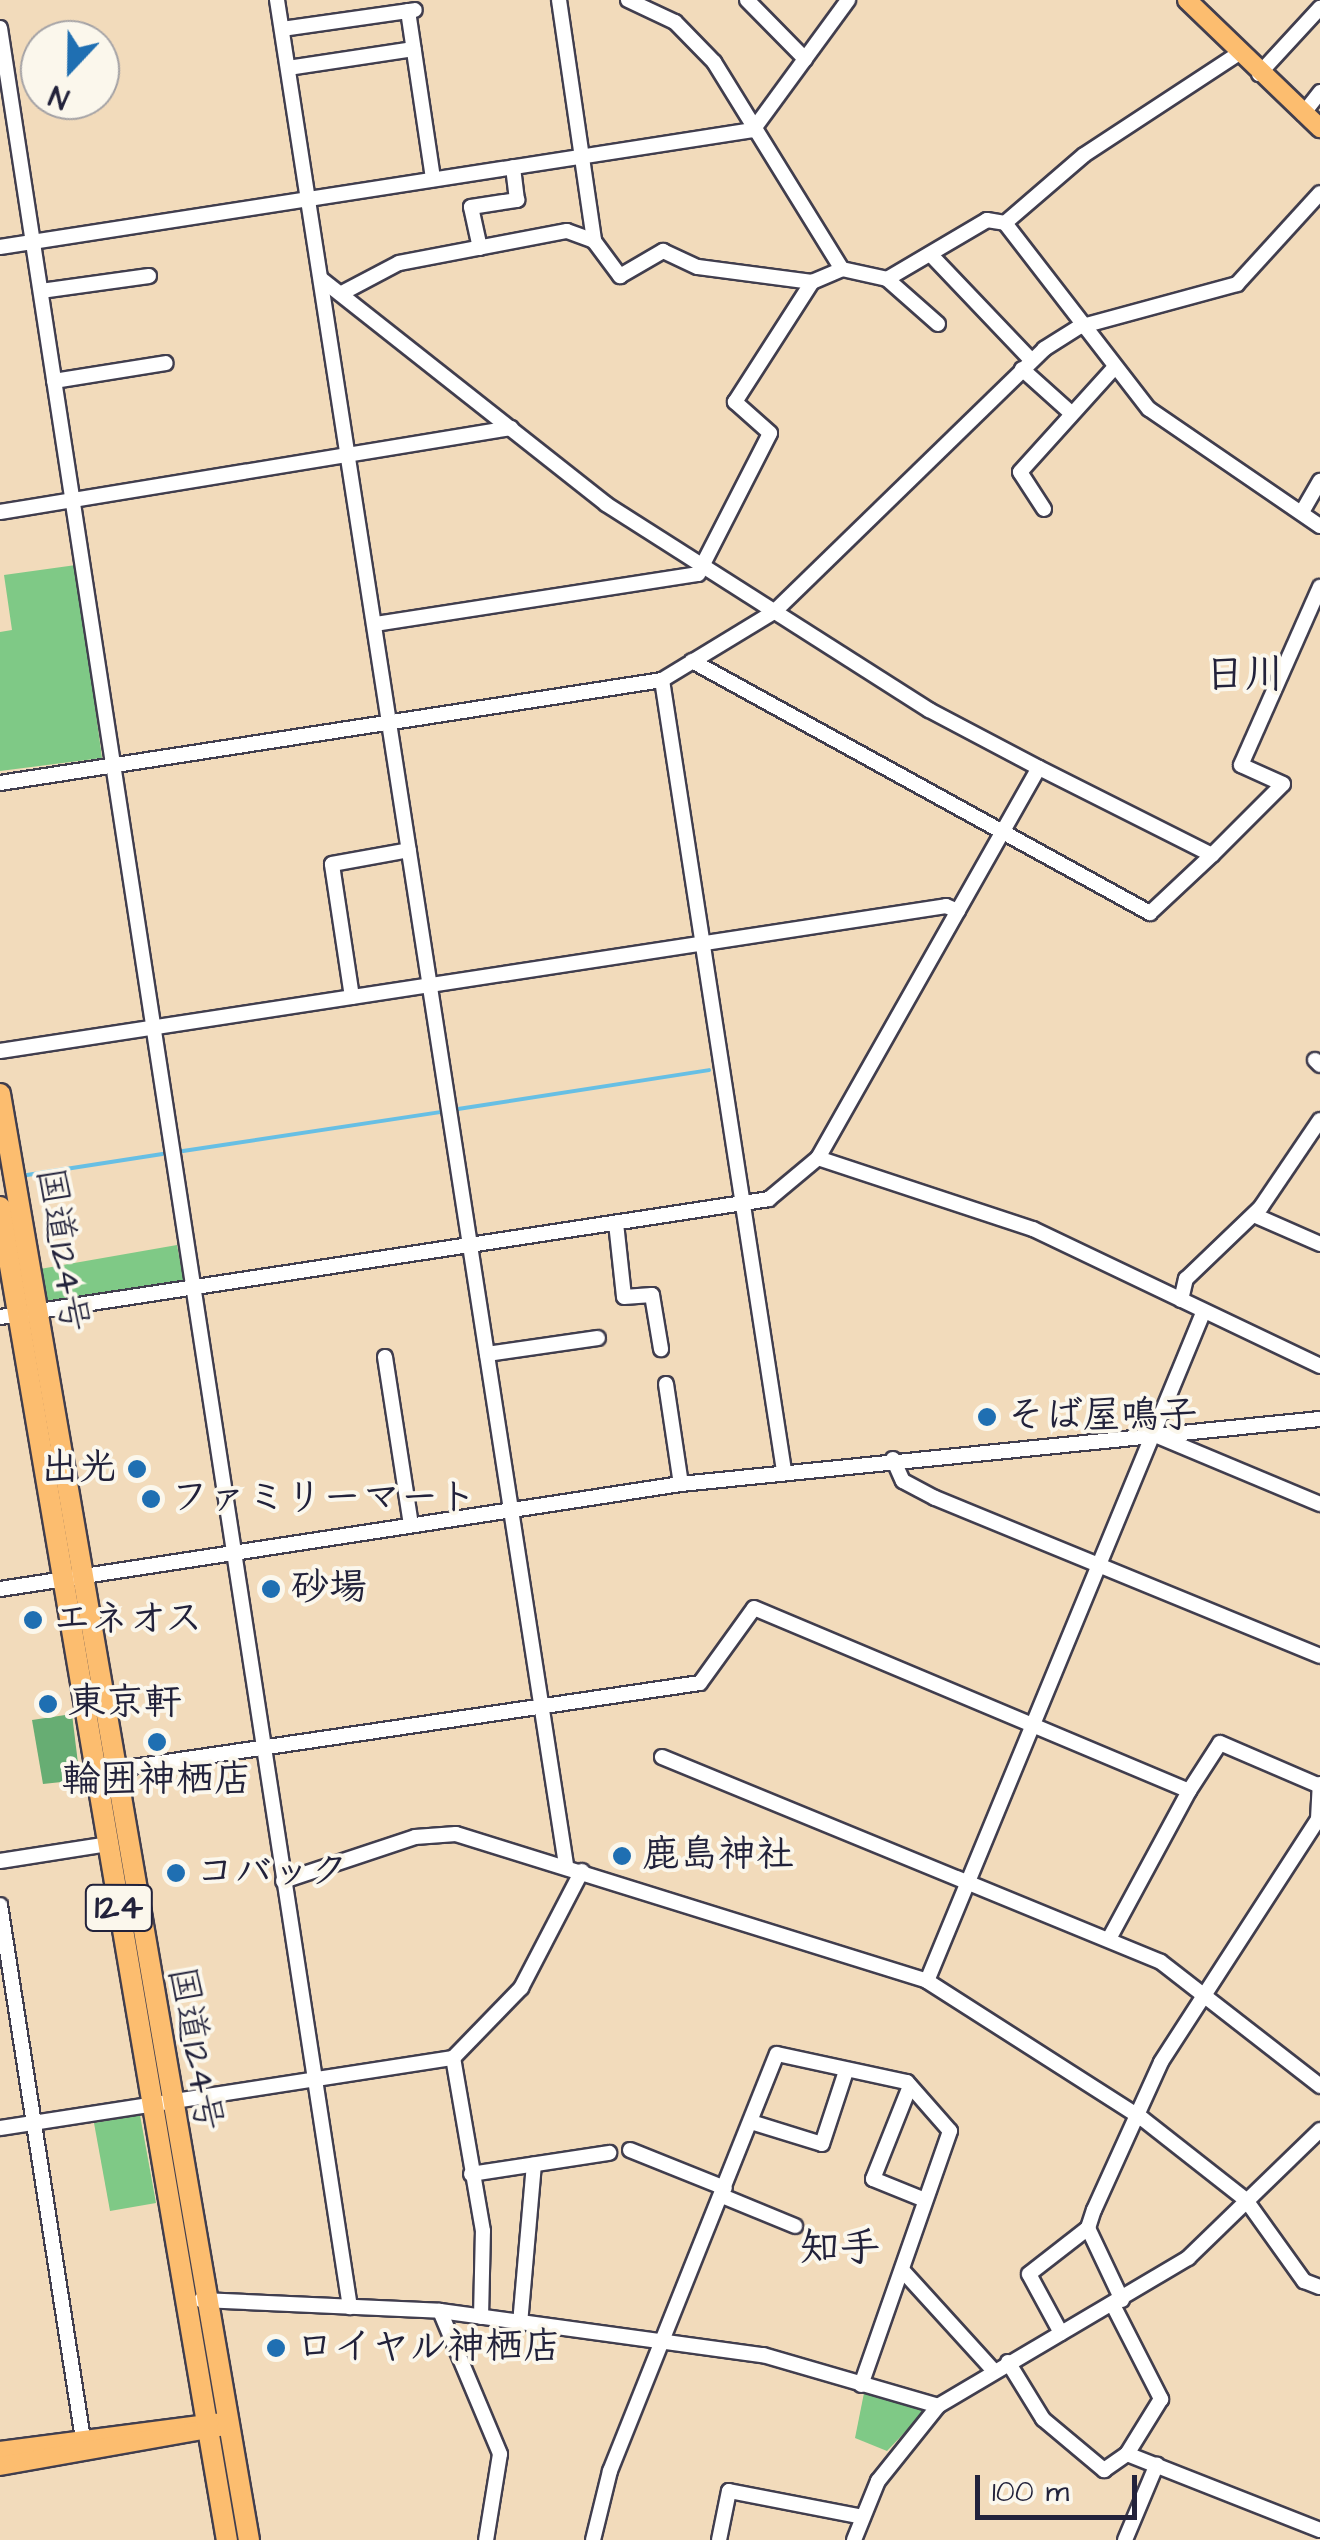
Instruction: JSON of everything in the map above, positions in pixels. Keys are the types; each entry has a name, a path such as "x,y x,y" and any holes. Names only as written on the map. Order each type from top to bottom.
{"highway":[{"name":"国道124号","path":"0,1094 18,1314"},
{"name":"国道124号","path":"0,1207 18,1314 111,1770 205,2428 227,2540"},
{"name":"国道124号","path":"71,1578 108,1844 249,2540"}],"main road":[{"path":"1188,0 1238,54 1320,128"},
{"path":"0,2466 225,2424"},
{"path":"0,2451 205,2428"}],"street":[{"path":"277,0 566,1865"},
{"path":"559,0 585,155 594,240 620,276 663,252 698,268 812,282 842,270 887,280 938,324"},
{"path":"628,0 675,22 714,62 842,270"},
{"path":"747,0 805,60"},
{"path":"0,247 753,130 848,0"},
{"path":"1259,74 1320,8"},
{"path":"282,29 412,10 433,179"},
{"path":"0,28 350,2307"},
{"path":"288,68 414,49"},
{"path":"1005,223 1084,155 1238,54"},
{"path":"1303,114 1320,92"},
{"path":"480,248 471,207 517,200 513,166"},
{"path":"0,783 662,680 774,612 1027,365 1080,326 1237,284 1320,193"},
{"path":"887,280 986,220 1005,223 1080,326 1150,408 1320,526"},
{"path":"342,294 399,264 567,232 594,240"},
{"path":"932,256 1070,412"},
{"path":"41,292 150,276"},
{"path":"322,280 511,428 700,566 1039,768 1212,855"},
{"path":"700,566 770,433 735,402 812,282"},
{"path":"54,381 166,363"},
{"path":"1044,508 1020,472 1070,412 1114,368"},
{"path":"0,512 511,428"},
{"path":"1302,512 1320,482"},
{"path":"374,624 700,566"},
{"path":"692,661 1150,914 1283,784 1241,765 1320,588"},
{"path":"662,680 747,1203 784,1471"},
{"path":"18,1314 769,1200 818,1158 1039,768"},
{"path":"352,997 332,864 409,850"},
{"path":"0,1051 704,942 958,912"},
{"path":"1181,1300 1206,1255 1254,1214 1320,1120"},
{"path":"818,1158 1033,1229 1320,1366"},
{"path":"1254,1214 1320,1244"},
{"path":"616,1223 624,1296 652,1295 662,1350"},
{"path":"927,1980 1203,1313"},
{"path":"487,1354 598,1338"},
{"path":"385,1357 411,1525"},
{"path":"666,1384 681,1484"},
{"path":"0,1589 681,1484 893,1459 1320,1419"},
{"path":"1152,1434 1320,1504"},
{"path":"893,1459 903,1481 934,1498 1320,1656"},
{"path":"111,1770 700,1682 754,1608 1189,1791"},
{"path":"1061,2333 1029,2274 1088,2228 1143,2118 1161,2062 1212,1993 1318,1819 1320,1785 1220,1742 1109,1939"},
{"path":"662,1757 1109,1939 1212,1993 1320,2086"},
{"path":"284,1881 415,1838 456,1834 927,1980 1143,2118 1246,2200 1304,2281 1320,2288"},
{"path":"0,1860 108,1844"},
{"path":"0,2128 453,2058 521,1988 582,1872"},
{"path":"0,1906 83,2439"},
{"path":"593,2540 610,2471 777,2054 846,2074 862,2068 910,2086 950,2131 861,2385"},
{"path":"453,2058 483,2231 482,2317"},
{"path":"751,2122 822,2144 846,2074"},
{"path":"910,2086 873,2179 925,2200"},
{"path":"855,2540 863,2516 908,2434 938,2406 1008,2362 1118,2303 1188,2258 1320,2130"},
{"path":"630,2150 795,2226"},
{"path":"471,2174 609,2153"},
{"path":"520,2324 534,2165"},
{"path":"1008,2362 1043,2419 1104,2470 1127,2454 1161,2399 1088,2228"},
{"path":"903,2270 994,2371"},
{"path":"200,2300 440,2312 662,2346 763,2355 938,2406"},
{"path":"440,2312 500,2454 486,2540"},
{"path":"1127,2454 1320,2530"},
{"path":"1126,2540 1157,2464"},
{"path":"719,2540 729,2491 863,2516"}],"green space":[{"path":"76,565 102,758 0,771 0,632 12,630 4,575"},
{"path":"177,1245 184,1282 46,1306 40,1269"},
{"path":"72,1714 80,1780 43,1784 32,1720"},
{"path":"140,2115 156,2203 110,2211 94,2123"},
{"path":"864,2393 909,2401 927,2409 887,2451 855,2438"}],"waterway":[{"path":"458,1109 709,1070"},
{"path":"183,1151 440,1112"},
{"path":"27,1175 162,1154"}],"place":[{"name":"そば屋鳴子","path":"987,1417"},
{"name":"出光","path":"137,1469"},
{"name":"ファミリーマート","path":"151,1499"},
{"name":"砂場","path":"271,1589"},
{"name":"エネオス","path":"33,1620"},
{"name":"東京軒","path":"48,1704"},
{"name":"輪囲神栖店","path":"157,1742"},
{"name":"鹿島神社","path":"622,1856"},
{"name":"コバック","path":"176,1873"},
{"name":"ロイヤル神栖店","path":"276,2348"}],"district":[{"name":"日川","path":"1245,676"},
{"name":"知手","path":"840,2249"}]}
